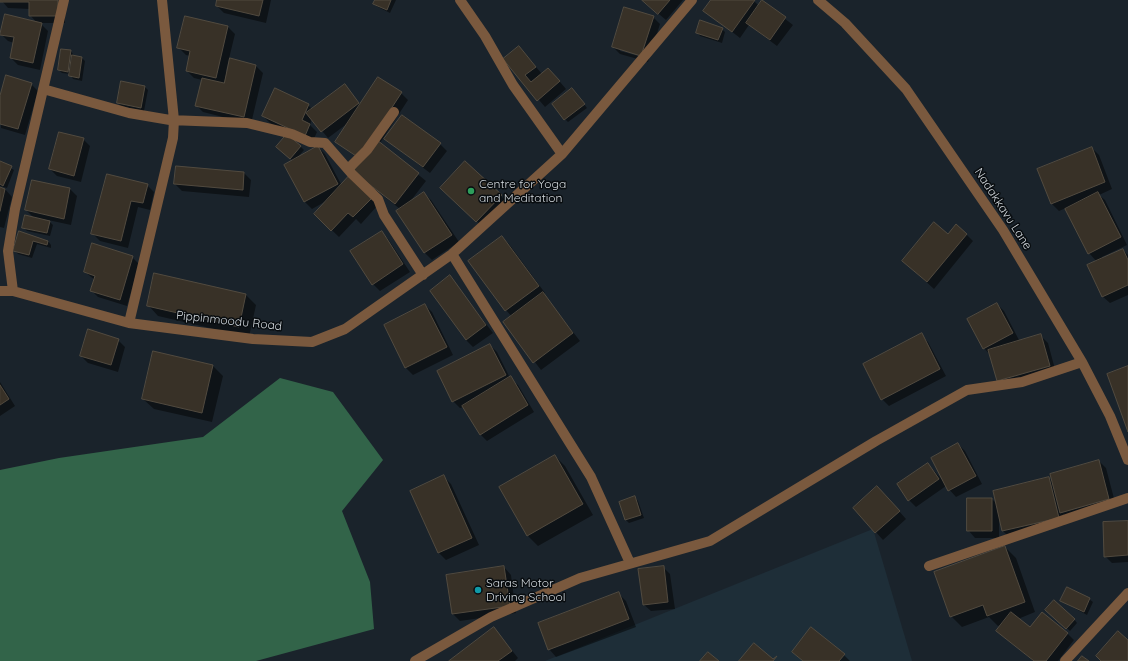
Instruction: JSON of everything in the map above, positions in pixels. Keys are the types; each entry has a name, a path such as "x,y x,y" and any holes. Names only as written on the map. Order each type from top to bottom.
{"street":[{"path":"12,291 8,251 15,209 64,0"},
{"path":"129,324 173,138 174,120 162,0"},
{"path":"460,0 485,36 513,86 562,154"},
{"name":"Pippinmoodu Road","path":"0,291 12,291 129,324 254,339 312,342 345,329 452,254 562,154 692,0"},
{"name":"Nadakkavu Lane","path":"818,0 845,23 906,89 1003,230 1082,362 1110,416 1127,454"},
{"path":"43,89 129,113 174,120 247,123 292,134 310,142 325,143 378,199 384,215 423,275"},
{"path":"348,169 367,150 394,112"},
{"path":"452,254 591,477 630,563"},
{"path":"415,661 491,617 580,578 710,541 876,441 967,390 1022,382 1082,362"},
{"path":"930,566 1128,498"},
{"path":"1065,661 1128,593"}],"shaded area":[{"path":"873,529 912,661 545,661"}],"green space":[{"path":"280,378 333,392 383,460 342,511 370,582 374,629 256,661 0,661 0,470 59,458 203,437"}],"building":[{"path":"0,0 58,0 58,16 29,16 29,2 0,2"},
{"path":"217,0 263,0 259,16 216,6"},
{"path":"375,0 391,0 387,10 373,4"},
{"path":"642,0 670,0 658,14"},
{"path":"711,0 755,0 732,32 703,11"},
{"path":"762,0 786,17 770,40 746,23"},
{"path":"624,7 654,16 641,56 612,47"},
{"path":"5,14 42,23 33,63 10,58 14,37 0,35"},
{"path":"185,16 228,26 216,78 186,71 190,51 177,48"},
{"path":"700,20 723,28 718,40 696,33"},
{"path":"519,46 536,67 525,75 531,82 548,68 560,81 537,101 503,59"},
{"path":"61,49 71,50 68,72 58,70"},
{"path":"72,55 82,57 79,78 69,76"},
{"path":"230,58 256,65 244,117 195,106 202,78 224,83"},
{"path":"6,75 32,83 18,129 0,124 0,96"},
{"path":"378,77 402,92 359,158 335,142"},
{"path":"121,81 145,86 141,108 117,103"},
{"path":"345,84 359,103 321,132 306,113"},
{"path":"275,88 309,104 302,120 310,124 305,136 262,116"},
{"path":"572,88 585,104 564,120 552,104"},
{"path":"402,115 441,143 423,167 384,139"},
{"path":"59,132 84,138 74,176 49,169"},
{"path":"287,134 301,146 290,159 276,147"},
{"path":"377,140 419,173 395,204 353,172"},
{"path":"318,146 338,184 304,202 284,165"},
{"path":"1092,147 1105,182 1051,204 1037,169"},
{"path":"0,161 12,166 3,186 0,184"},
{"name":"Centre for Yoga and Meditation","path":"465,161 502,195 476,222 440,188"},
{"path":"176,166 244,172 243,190 174,184"},
{"path":"107,174 148,184 143,203 131,201 121,241 91,234"},
{"path":"349,176 372,198 353,217 348,213 331,231 314,214"},
{"path":"32,180 70,188 64,219 25,210"},
{"path":"0,187 5,189 0,211"},
{"path":"424,192 452,235 424,253 396,211"},
{"path":"1098,192 1121,237 1088,254 1065,209"},
{"path":"25,215 50,221 47,233 22,228"},
{"path":"934,222 948,234 956,224 967,234 927,282 902,261"},
{"path":"19,231 48,241 47,245 33,241 29,255 13,251"},
{"path":"382,231 403,264 372,285 350,251"},
{"path":"502,236 539,286 505,311 468,261"},
{"path":"92,243 133,256 120,300 90,291 95,276 84,272"},
{"path":"1123,249 1128,260 1128,285 1102,297 1087,265"},
{"path":"154,273 246,294 239,327 147,306"},
{"path":"450,275 486,325 466,340 430,291"},
{"path":"543,292 573,333 533,363 503,322"},
{"path":"997,303 1013,333 983,349 967,319"},
{"path":"425,304 447,347 405,368 384,325"},
{"path":"88,329 119,339 111,365 80,356"},
{"path":"922,333 940,369 881,400 863,364"},
{"path":"1041,334 1050,366 997,381 988,350"},
{"path":"490,344 506,375 452,402 437,371"},
{"path":"153,351 213,365 202,413 142,399"},
{"path":"1128,366 1128,432 1107,374"},
{"path":"511,376 528,405 480,435 462,406"},
{"path":"0,385 9,399 0,405"},
{"path":"958,443 976,476 948,491 931,458"},
{"path":"555,455 583,504 527,536 499,487"},
{"path":"1099,460 1109,499 1060,513 1050,474"},
{"path":"928,463 939,479 908,501 897,484"},
{"path":"444,475 472,538 438,553 410,491"},
{"path":"1049,477 1059,518 1002,531 993,491"},
{"path":"877,486 900,511 875,533 853,508"},
{"path":"635,496 641,515 625,520 619,502"},
{"path":"967,498 992,498 992,531 967,531"},
{"path":"1128,521 1128,555 1104,557 1103,522"},
{"path":"1005,546 1025,602 987,616 983,605 950,617 934,572"},
{"name":"Saras Motor Driving School","path":"504,566 510,606 452,614 446,575"},
{"path":"664,566 668,602 643,605 638,569"},
{"path":"1067,587 1090,598 1084,612 1060,601"},
{"path":"619,592 629,619 548,650 538,623"},
{"path":"1054,600 1075,619 1066,629 1045,610"},
{"path":"1011,612 1030,627 1042,612 1068,633 1046,661 1034,661 996,631"},
{"path":"494,627 512,651 498,661 449,661"},
{"path":"811,627 845,654 839,661 803,661 792,652"},
{"path":"1118,631 1128,640 1128,661 1101,661 1096,656"},
{"path":"754,643 773,659 777,656 773,661 739,661"},
{"path":"708,652 719,661 700,661"},
{"path":"1082,656 1089,661 1078,661"}],"place":[{"name":"Centre for Yoga and Meditation","path":"471,191"},
{"name":"Saras Motor Driving School","path":"478,590"}]}
